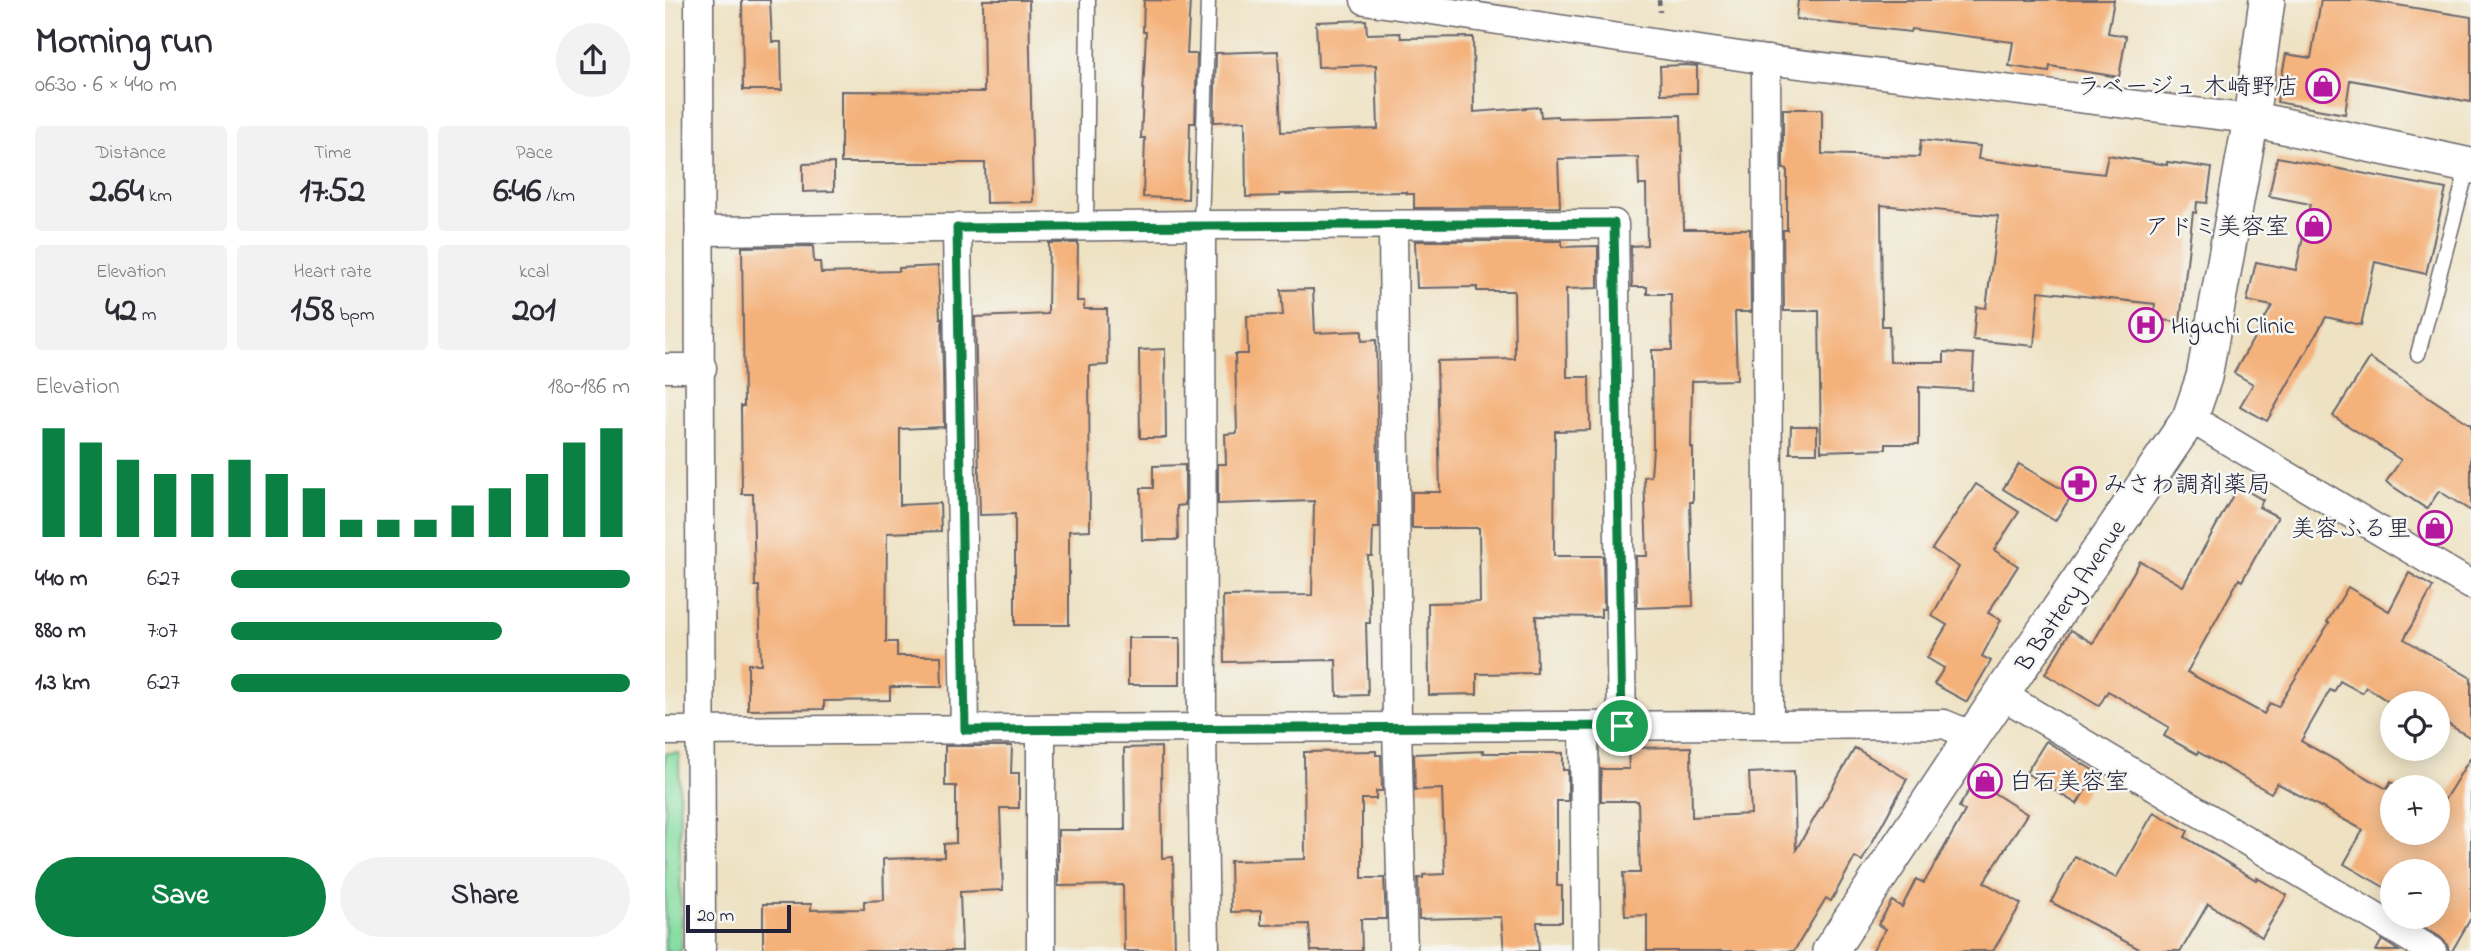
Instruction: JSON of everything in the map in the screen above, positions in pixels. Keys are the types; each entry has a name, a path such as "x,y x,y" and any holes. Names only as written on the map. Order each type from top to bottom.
{"street":[{"path":"699,0 702,368 701,951"},
{"path":"1365,0 1766,60 2251,119 2469,165"},
{"name":"B Battery Avenue","path":"1830,951 1972,736 2190,418 2204,377 2251,119 2267,0"},
{"path":"1766,60 1769,726"},
{"path":"701,231 1614,223 1622,726"},
{"path":"1202,225 1205,951"},
{"path":"1393,225 1397,727 1403,951"},
{"path":"957,228 965,730"},
{"path":"665,368 702,368"},
{"path":"2190,418 2471,585"},
{"path":"2002,695 2432,951"},
{"path":"665,732 1944,724 1972,736"},
{"path":"1584,726 1586,951"},
{"path":"1041,729 1041,951"}],"lane":[{"path":"1086,226 1087,0"},
{"path":"1202,225 1208,0"},
{"path":"2418,354 2469,165"}],"green space":[{"path":"665,753 679,753 681,951 665,951"}],"building":[{"path":"742,0 770,0 772,42 781,42 782,90 743,90"},
{"path":"983,0 1029,0 1033,202 986,203 985,163 841,163 841,91 984,92"},
{"path":"1144,0 1190,1 1187,54 1197,54 1195,123 1190,123 1188,199 1143,197 1145,138 1141,138 1146,32 1143,32"},
{"path":"1798,0 2114,0 2108,33 2126,36 2119,77 2050,66 2049,72 2009,66 2013,42 1911,29 1910,32 1796,19"},
{"path":"2321,0 2366,0 2471,17 2471,102 2350,80 2345,114 2277,102 2286,54 2311,58"},
{"path":"1366,20 1367,34 1400,33 1401,38 1473,37 1474,112 1540,107 1541,117 1558,118 1681,115 1684,229 1750,229 1751,312 1735,312 1737,380 1692,381 1693,502 1690,502 1693,606 1637,608 1636,556 1647,556 1644,477 1651,476 1653,448 1652,350 1672,350 1671,294 1647,294 1647,287 1632,287 1631,246 1647,245 1646,185 1639,185 1638,157 1558,159 1560,207 1414,208 1414,194 1407,192 1246,197 1245,121 1214,122 1216,53 1278,51 1281,132 1378,129 1376,65 1318,67 1316,22"},
{"path":"1660,66 1697,66 1697,93 1661,94"},
{"path":"1783,109 1822,109 1822,154 1919,157 1921,140 1980,146 1978,159 2104,174 2108,155 2167,165 2167,162 2212,168 2207,203 2197,202 2196,213 2193,212 2180,322 2153,319 2155,304 2039,291 2034,346 1973,340 1976,307 1986,308 1998,216 1881,205 1882,326 1889,326 1890,362 1944,362 1944,352 1974,354 1972,390 1919,387 1919,444 1886,444 1886,449 1821,451 1819,311 1784,311 1783,230 1787,230 1787,169 1783,169"},
{"path":"2277,157 2446,189 2426,274 2375,262 2361,325 2326,317 2267,421 2240,406 2253,384 2234,373 2272,306 2247,301 2256,262 2296,270 2310,204 2269,196"},
{"path":"834,163 834,191 803,192 803,164"},
{"path":"1415,241 1562,241 1562,247 1598,246 1598,288 1566,289 1567,377 1589,377 1590,430 1555,431 1554,556 1603,556 1604,609 1601,609 1601,617 1536,616 1537,673 1477,674 1477,694 1429,695 1428,603 1480,602 1479,528 1412,528 1412,492 1440,492 1437,361 1515,359 1514,291 1477,291 1477,287 1417,288"},
{"path":"1049,243 1078,243 1077,301 1084,301 1084,309 1107,309 1108,365 1089,366 1090,530 1069,531 1069,625 1015,625 1015,514 980,515 975,317 1048,314"},
{"path":"813,246 814,262 820,262 821,273 899,271 899,268 938,266 944,427 900,429 900,505 940,503 941,531 887,533 886,642 897,642 897,656 941,656 942,687 890,687 890,700 824,701 824,709 748,710 748,664 761,664 759,586 755,586 753,494 742,494 742,247"},
{"path":"1313,289 1315,333 1362,331 1362,341 1376,340 1379,528 1373,528 1372,556 1368,556 1368,695 1337,696 1336,660 1224,662 1223,596 1312,595 1314,501 1218,504 1218,464 1226,464 1225,434 1237,433 1235,354 1248,354 1247,316 1283,315 1281,290"},
{"path":"1165,349 1166,438 1140,438 1139,350"},
{"path":"2370,358 2471,425 2471,511 2439,491 2427,509 2386,482 2401,460 2333,416"},
{"path":"1791,426 1817,426 1817,453 1790,453"},
{"path":"2019,464 2072,495 2055,521 2003,489"},
{"path":"1185,465 1185,505 1177,506 1178,540 1142,540 1141,488 1153,488 1153,466"},
{"path":"1976,484 2019,512 1994,550 2018,566 1988,613 2001,620 1982,656 1991,661 1967,702 1934,684 1944,668 1927,658 1947,625 1932,616 1959,567 1932,549"},
{"path":"2238,486 2263,500 2259,507 2278,517 2242,581 2239,579 2187,672 2264,714 2270,703 2278,707 2348,587 2389,611 2409,573 2433,587 2404,639 2471,678 2471,738 2450,725 2450,691 2380,691 2380,696 2366,687 2362,693 2340,681 2334,692 2330,690 2301,741 2380,785 2380,845 2450,845 2450,791 2471,757 2471,918 2452,951 2449,951 2447,944 2440,937 2427,929 2450,929 2450,859 2380,859 2380,885 2344,864 2363,830 2277,783 2271,793 2198,752 2197,754 2164,736 2169,727 2108,691 2099,706 2045,674 2071,630 2093,643 2140,561 2183,586"},
{"path":"1128,638 1180,638 1180,685 1128,685"},
{"path":"2046,741 2096,772 2077,804 2026,773"},
{"path":"945,746 1012,746 1011,773 1019,773 1019,808 1000,808 1003,890 960,892 962,951 763,951 763,904 811,904 811,910 864,909 864,901 884,900 883,859 944,857 944,844 956,843 956,786 945,786"},
{"path":"1161,747 1162,858 1173,857 1175,951 1124,951 1123,885 1058,886 1058,830 1125,830 1124,748"},
{"path":"1691,747 1692,817 1751,814 1749,773 1794,771 1796,850 1855,748 1907,779 1862,861 1855,857 1831,901 1826,898 1794,951 1647,951 1647,915 1625,916 1623,873 1640,873 1638,801 1601,801 1601,769 1629,769 1628,748"},
{"path":"1376,751 1376,755 1381,755 1382,791 1376,791 1376,799 1362,799 1362,878 1384,878 1386,919 1361,919 1362,951 1311,951 1309,924 1261,925 1261,911 1231,912 1230,861 1305,859 1304,752"},
{"path":"1483,751 1563,753 1563,770 1568,770 1568,801 1557,801 1557,886 1562,886 1562,922 1537,922 1539,951 1504,951 1501,917 1419,919 1418,878 1423,878 1423,875 1445,874 1442,789 1415,790 1414,754"},
{"path":"1975,781 2027,814 1984,882 2021,904 1993,951 1872,951 1886,929 1878,925 1892,901 1902,907 1916,879 1924,883 1965,811 1959,807"},
{"path":"2154,812 2188,831 2185,837 2256,880 2257,878 2287,895 2262,937 2208,904 2181,951 2143,951 2051,902 2075,856 2116,878"},
{"path":"2382,940 2399,951 2376,951"}],"place":[{"name":"ラベージュ 木崎野店","path":"2323,86"},
{"name":"アドミ美容室","path":"2314,226"},
{"name":"Higuchi Clinic","path":"2146,325"},
{"name":"みさわ調剤薬局","path":"2079,484"},
{"name":"美容ふる里","path":"2435,528"},
{"name":"白石美容室","path":"1985,781"}],"route":[{"path":"1614,223 1622,726 965,730 957,228 1614,223"}]}
